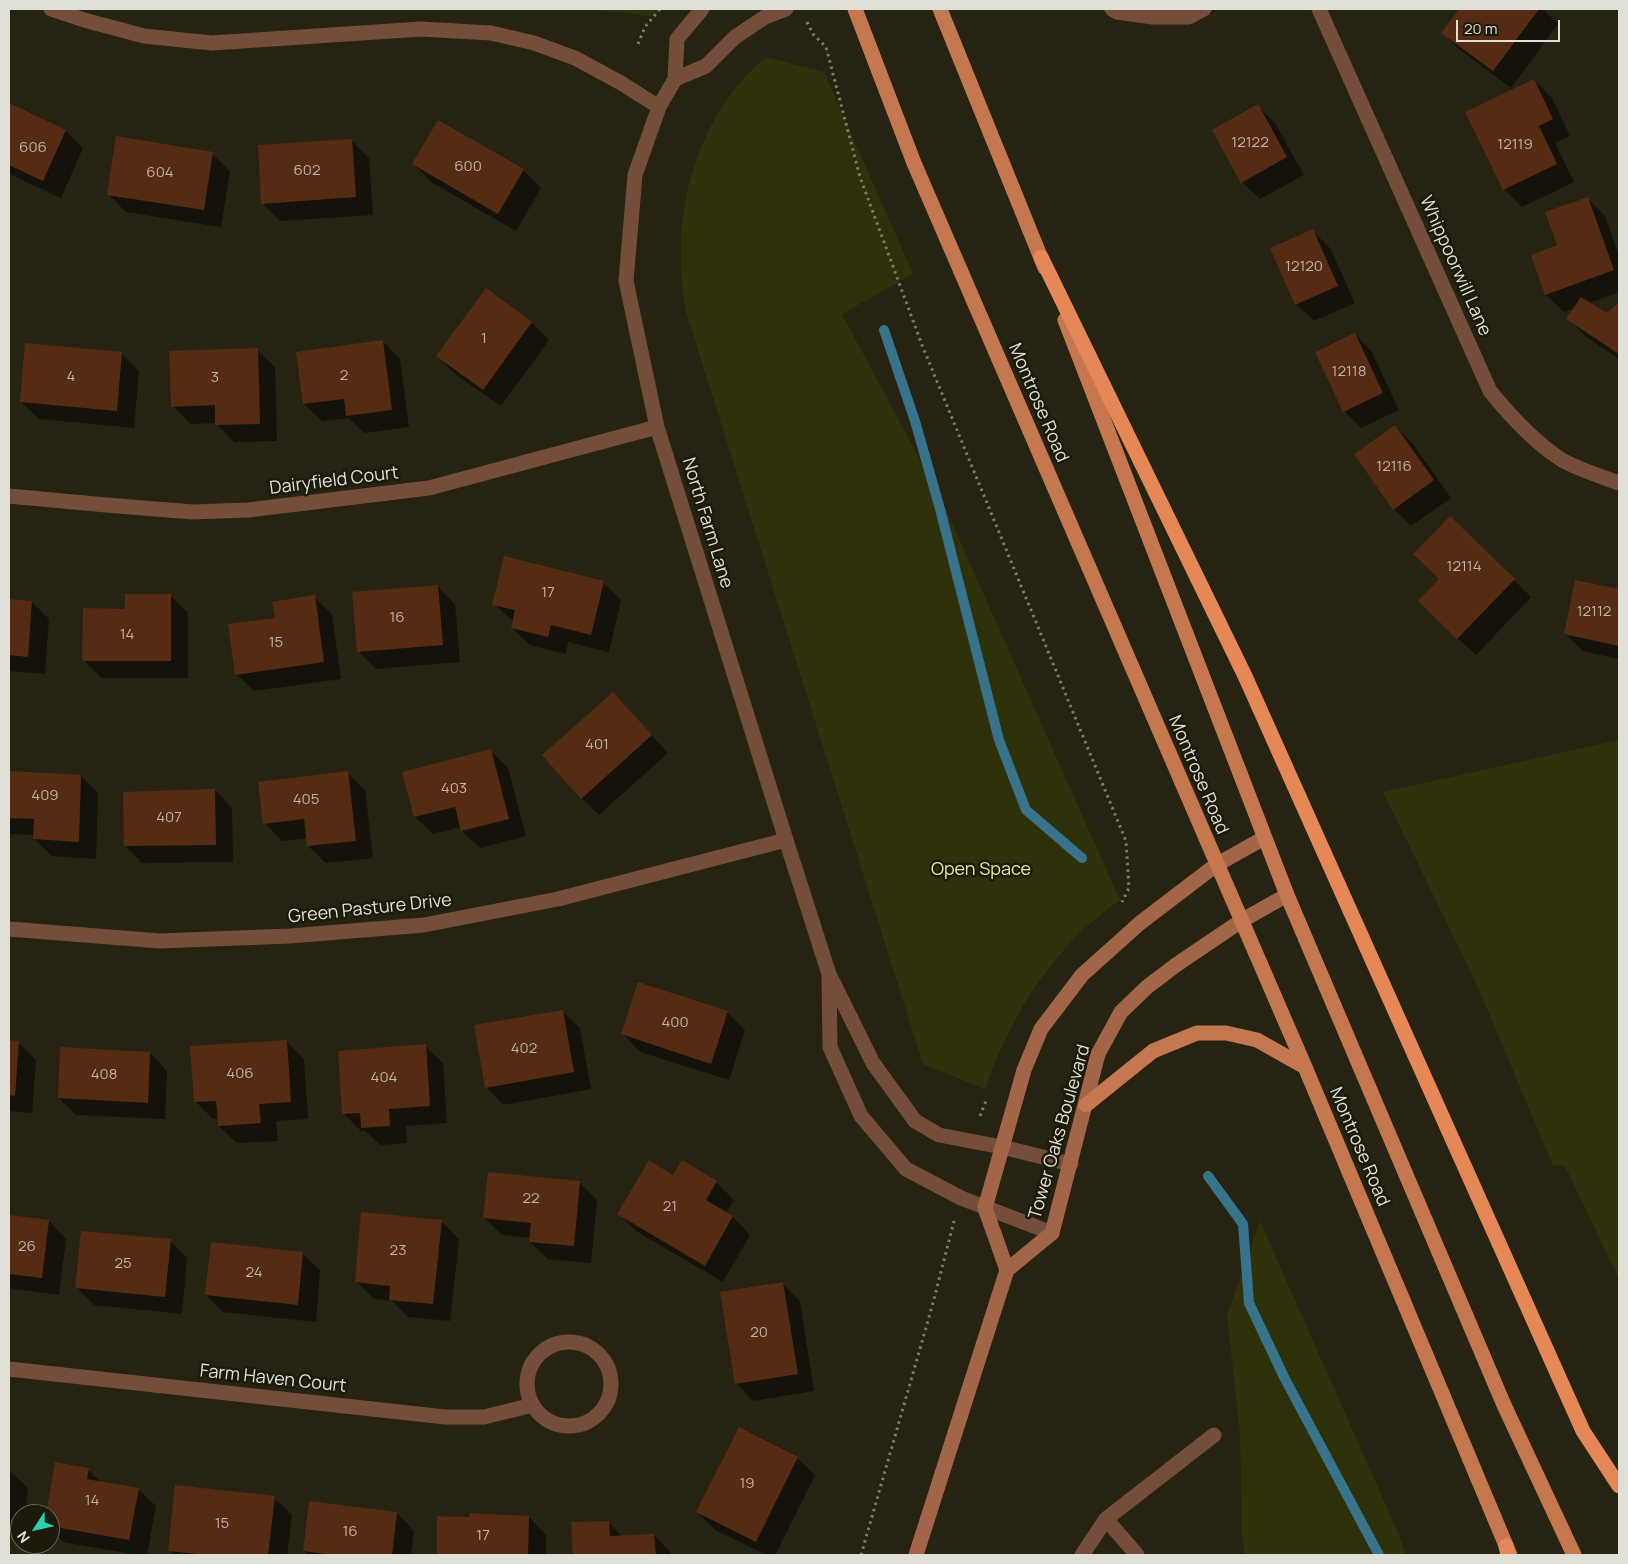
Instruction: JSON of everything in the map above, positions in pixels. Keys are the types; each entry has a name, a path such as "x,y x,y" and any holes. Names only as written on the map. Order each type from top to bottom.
{"highway":[{"path":"1041,257 1245,676 1583,1431 1619,1486"}],"main road":[{"name":"Montrose Road","path":"854,9 918,172 1216,865 1305,1067 1508,1552"},
{"name":"Montrose Road","path":"940,9 1041,257 1287,895 1504,1405 1574,1555"},
{"path":"1086,1105 1153,1051 1198,1033 1226,1033 1257,1040 1305,1067"}],"street":[{"path":"51,9 144,36 212,43 421,29 491,33 534,43 575,58 659,106"},
{"name":"North Farm Lane","path":"702,9 677,39 675,79 659,106 635,175 626,281 657,427 786,840 829,974 873,1062 915,1122 939,1135 1071,1164"},
{"path":"675,79 706,66 735,37 766,18 786,9"},
{"path":"1112,9 1117,12 1153,17 1190,17 1204,9"},
{"name":"Whippoorwill Lane","path":"1319,9 1490,391 1511,417 1535,439 1563,460 1595,475 1619,483"},
{"name":"Dairyfield Court","path":"9,496 193,512 248,510 429,488 657,427"},
{"path":"916,1555 1007,1270 985,1208 1024,1070 1041,1029 1082,975 1140,923 1216,865 1264,838"},
{"name":"Green Pasture Drive","path":"9,929 160,941 290,936 424,925 558,899 786,840"},
{"name":"Tower Oaks Boulevard","path":"1007,1270 1052,1233 1098,1054 1121,1012 1147,987 1241,921 1287,895"},
{"name":"North Farm Lane","path":"829,974 830,1047 861,1116 906,1169 961,1198 1052,1233"},
{"path":"568,1341 583,1344 596,1351 606,1362 611,1376 611,1391 606,1405 597,1416 584,1423 570,1426 555,1424 543,1416 533,1405 527,1392 532,1362 541,1352 554,1344 568,1341"},
{"name":"Farm Haven Court","path":"9,1369 445,1417 484,1417 533,1405"},
{"path":"1082,1555 1106,1519 1214,1434"},
{"path":"1106,1519 1137,1555"}],"path":[{"path":"638,44 645,27 660,9"},
{"path":"813,34 826,47 860,177 922,345 1126,841 1129,888 1119,906"}],"green space":[{"path":"585,9 660,9 653,16"},
{"name":"Open Space","path":"766,57 824,72 913,274 842,314 943,503 1120,900 1096,918 1055,960 1022,1008 1008,1034 985,1089 923,1064 687,315 682,280 681,245 684,209 692,175 703,142 720,111 741,82"},
{"path":"1619,740 1619,1279 1565,1166 1553,1165 1476,983 1383,792"},
{"path":"1260,1221 1399,1535 1406,1555 1245,1555 1242,1535 1240,1434 1227,1315"}],"building":[{"path":"1459,9 1539,9 1493,71 1441,33"},
{"path":"1534,79 1553,119 1539,126 1557,164 1503,190 1465,112"},
{"path":"9,103 66,130 43,181 9,165"},
{"path":"1258,104 1287,157 1241,183 1212,130"},
{"path":"438,120 524,169 498,214 412,164"},
{"path":"116,136 213,152 204,210 107,195"},
{"path":"352,139 356,197 261,204 258,145"},
{"path":"1588,197 1614,270 1545,295 1531,255 1557,245 1545,212"},
{"path":"1313,229 1338,286 1295,305 1270,248"},
{"path":"486,288 532,322 483,390 436,356"},
{"path":"1581,297 1607,313 1619,304 1619,354 1566,319"},
{"path":"1355,333 1383,393 1343,412 1315,352"},
{"path":"383,340 392,410 346,416 344,399 303,404 296,352"},
{"path":"25,343 122,352 117,411 20,402"},
{"path":"258,348 260,424 215,425 215,405 171,407 169,351"},
{"path":"1395,425 1434,480 1393,510 1354,454"},
{"path":"1450,516 1515,579 1457,639 1418,601 1439,579 1413,554"},
{"path":"504,556 604,581 591,635 551,625 548,637 511,628 515,610 492,605"},
{"path":"1575,580 1619,589 1619,646 1564,634"},
{"path":"438,585 443,645 357,652 352,592"},
{"path":"125,594 171,594 171,661 82,661 83,608 125,609"},
{"path":"315,595 324,662 235,675 228,624 275,618 272,602"},
{"path":"9,599 32,601 28,657 9,655"},
{"path":"613,692 652,735 581,799 542,755"},
{"path":"491,749 509,819 461,831 455,807 414,817 402,772"},
{"path":"9,771 81,775 79,842 33,839 34,819 9,818"},
{"path":"348,771 356,841 307,846 304,819 263,824 258,782"},
{"path":"215,789 216,845 124,846 123,792"},
{"path":"638,982 728,1011 711,1064 621,1034"},
{"path":"563,1010 574,1072 485,1088 474,1025"},
{"path":"9,1040 19,1041 15,1096 9,1095"},
{"path":"287,1040 291,1102 259,1104 261,1123 218,1126 216,1101 194,1102 190,1046"},
{"path":"426,1044 430,1106 389,1109 390,1126 361,1128 360,1113 342,1114 338,1051"},
{"path":"60,1047 150,1052 148,1103 58,1098"},
{"path":"649,1160 673,1175 682,1160 717,1181 706,1200 733,1216 705,1266 617,1214"},
{"path":"488,1172 580,1181 574,1246 529,1242 531,1223 483,1218"},
{"path":"361,1212 442,1220 433,1304 389,1300 390,1286 355,1282"},
{"path":"9,1215 49,1220 42,1278 9,1274"},
{"path":"81,1231 171,1239 165,1297 75,1288"},
{"path":"211,1242 303,1252 298,1305 205,1295"},
{"path":"783,1282 798,1374 735,1384 720,1292"},
{"path":"739,1427 798,1457 756,1542 696,1512"},
{"path":"55,1462 89,1468 87,1479 139,1488 129,1540 60,1528 60,1504 48,1504"},
{"path":"175,1485 275,1496 268,1555 208,1555 168,1551"},
{"path":"309,1501 397,1512 392,1555 333,1555 303,1551"},
{"path":"470,1513 529,1516 528,1555 437,1555 437,1516 469,1517"},
{"path":"609,1521 610,1536 654,1534 656,1555 573,1555 571,1522"}],"waterway":[{"path":"884,330 915,421 940,509 999,740 1026,810 1082,858"},
{"path":"1208,1176 1243,1224 1249,1303 1285,1379 1379,1555"}]}
